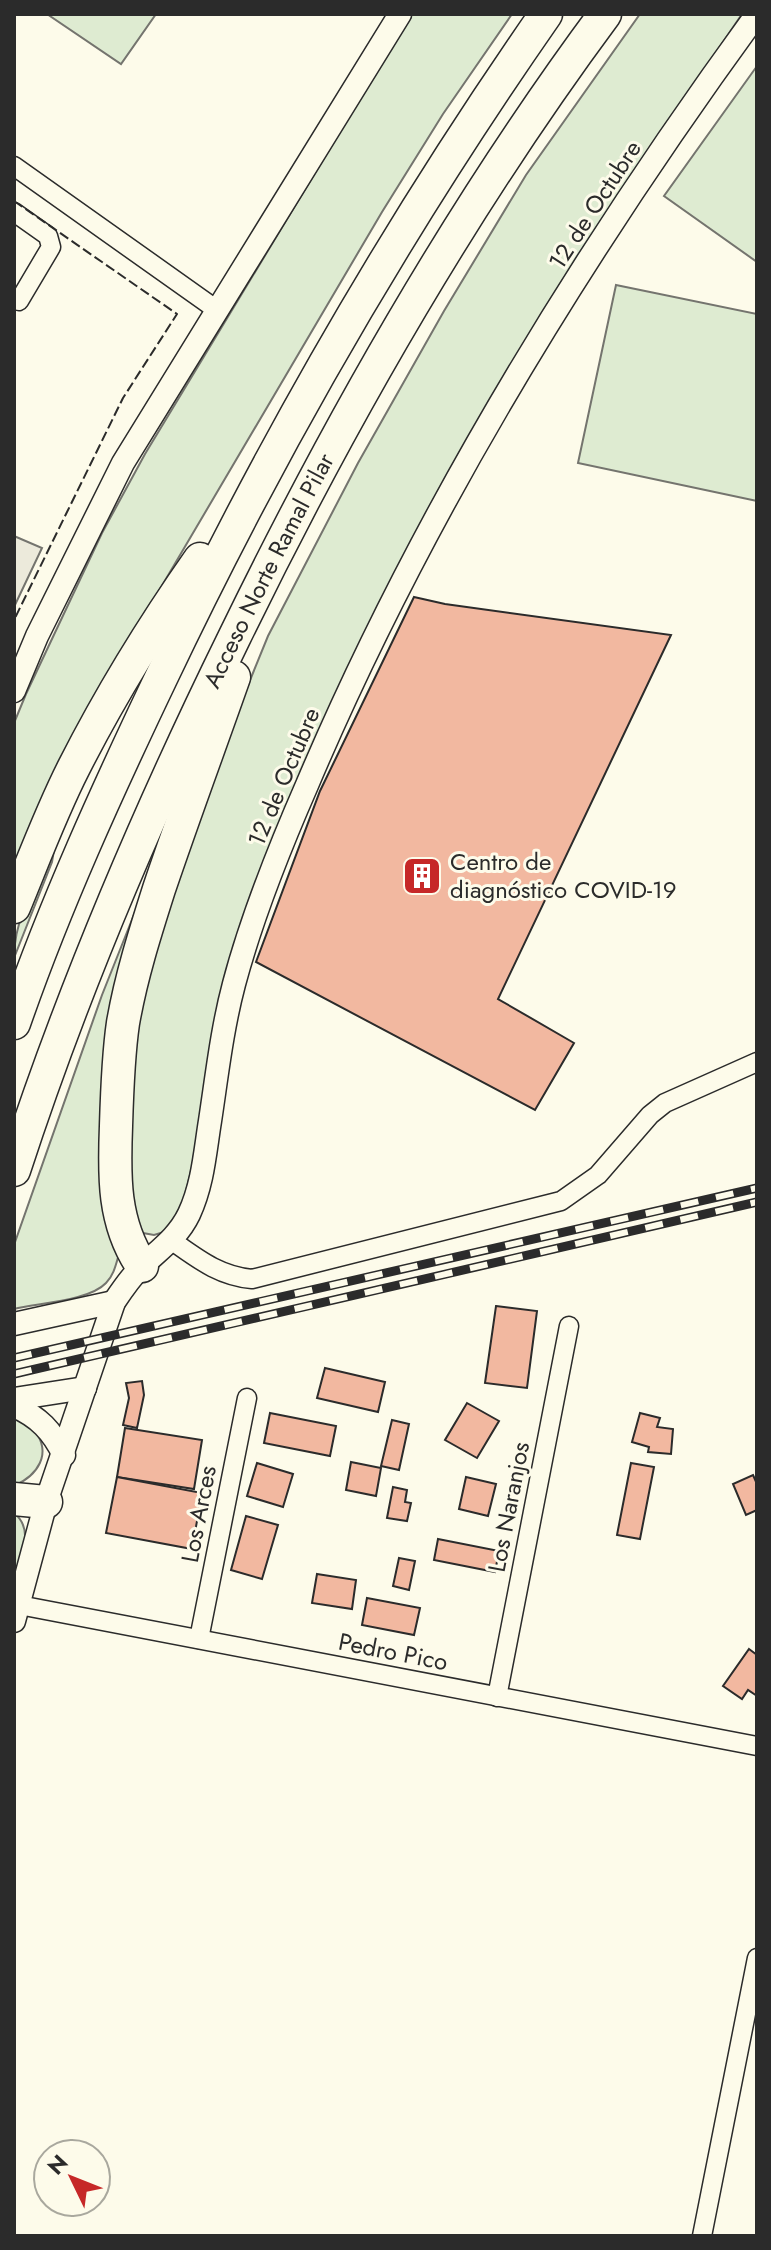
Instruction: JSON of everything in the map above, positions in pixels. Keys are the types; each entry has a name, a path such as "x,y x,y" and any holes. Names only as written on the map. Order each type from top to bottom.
{"highway":[{"name":"Acceso Norte Ramal Pilar","path":"14,1023 55,912 134,734 202,591 267,465 409,220 546,14"},
{"name":"Acceso Norte Ramal Pilar","path":"14,1170 76,993 127,866 287,528 356,401 430,276 508,153 605,14"},
{"path":"14,907 72,771 110,698 156,621 267,465"},
{"path":"142,1266 128,1245 117,1195 118,1069 123,1023 133,974 182,821 287,528"},
{"path":"14,1499 46,1502"}],"street":[{"path":"14,691 43,623 123,463 400,14"},
{"name":"12 de Octubre","path":"17,1613 46,1502 114,1302 142,1266 171,1240 188,1216 202,1176 220,1051 234,984 262,894 308,782 391,605 478,442 533,349 639,184 757,14"},
{"path":"14,166 217,310"},
{"path":"14,212 48,236 51,247 19,301"},
{"path":"171,1240 210,1268 232,1277 252,1279 561,1201 598,1175 650,1115 665,1103 757,1062"},
{"path":"14,1324 114,1302"},
{"name":"Los Naranjos","path":"497,1697 569,1326"},
{"path":"14,1399 85,1388"},
{"name":"Los Arces","path":"199,1639 247,1398"},
{"path":"14,1406 40,1420 53,1432 64,1455"},
{"name":"Pedro Pico","path":"17,1613 199,1639 757,1746"},
{"path":"702,2236 748,2062 757,1958"}],"green space":[{"path":"47,14 156,14 121,64"},
{"path":"411,14 512,14 443,114 382,212 110,674 14,876 14,723 26,694 102,533 145,454"},
{"path":"640,14 742,14 635,172 422,528 211,1047 192,1167 183,1203 174,1222 164,1232 154,1235 143,1233 133,1226 127,1210 137,1012 205,791 268,636 358,463 444,311 526,175"},
{"path":"757,66 757,262 664,196"},
{"path":"616,285 757,314 757,501 578,463"},
{"path":"174,814 126,968 119,1254 116,1265 106,1283 88,1294 14,1309 14,1245 102,995"},
{"path":"55,844 52,862 14,958 22,913"},
{"path":"14,1419 23,1421 35,1431 42,1456 36,1470 14,1486"},
{"path":"14,1513 21,1520 25,1537 14,1583"}],"shaded area":[{"path":"14,536 42,548 14,607"}],"building":[{"name":"Centro de diagnóstico COVID-19","path":"414,597 671,635 498,999 574,1043 535,1110 256,962 320,791"},
{"path":"496,1306 537,1311 527,1388 485,1383"},
{"path":"325,1368 385,1382 378,1412 317,1398"},
{"path":"142,1381 144,1395 137,1428 123,1425 129,1398 126,1383"},
{"path":"467,1403 499,1421 477,1458 445,1440"},
{"path":"270,1413 336,1426 330,1456 264,1443"},
{"path":"640,1413 660,1418 657,1427 673,1429 671,1454 648,1452 649,1447 632,1442"},
{"path":"392,1420 409,1424 399,1470 381,1466"},
{"path":"125,1428 202,1440 194,1489 117,1477"},
{"path":"351,1462 381,1468 376,1496 346,1490"},
{"path":"257,1463 293,1474 283,1507 247,1496"},
{"path":"631,1463 654,1467 640,1539 617,1535"},
{"path":"753,1475 757,1484 757,1510 746,1515 733,1484"},
{"path":"117,1477 202,1493 192,1549 106,1533"},
{"path":"466,1477 496,1484 488,1516 459,1509"},
{"path":"393,1487 407,1490 405,1502 411,1503 407,1521 387,1518"},
{"path":"246,1516 278,1525 262,1579 231,1570"},
{"path":"438,1539 499,1551 495,1572 434,1560"},
{"path":"399,1558 415,1561 409,1590 393,1586"},
{"path":"317,1574 356,1580 352,1609 312,1603"},
{"path":"367,1598 420,1608 414,1635 362,1625"},
{"path":"749,1649 757,1655 757,1696 748,1690 742,1699 723,1686"}],"railway":[{"path":"14,1358 757,1188"},
{"path":"14,1374 757,1202"}],"fence":[{"path":"14,201 177,314 123,398 14,620"}],"place":[{"name":"Centro de diagnóstico COVID-19","path":"422,876"}]}
